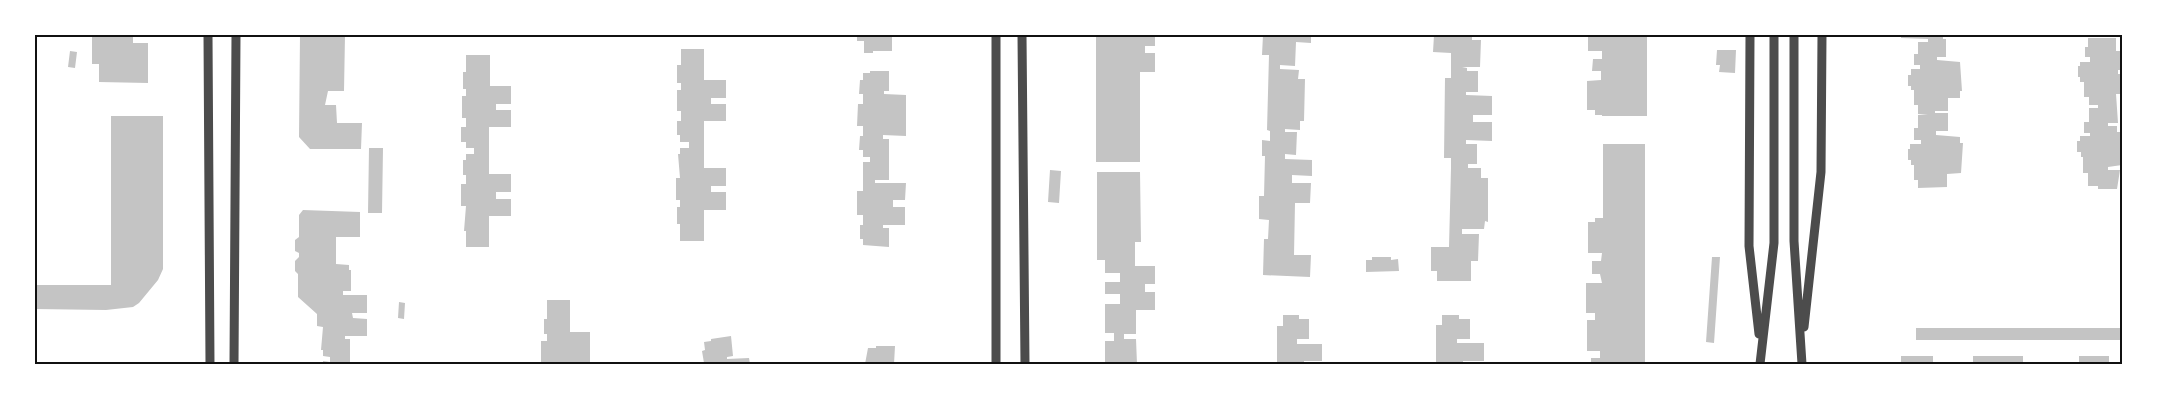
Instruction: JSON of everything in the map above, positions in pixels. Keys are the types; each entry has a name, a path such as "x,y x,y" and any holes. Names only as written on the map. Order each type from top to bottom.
{"street":[{"path":"208,35 210,364"},
{"path":"234,364 236,35"},
{"path":"996,35 996,364"},
{"path":"1022,35 1025,364"},
{"path":"1750,35 1749,246 1760,364"},
{"path":"1760,349 1774,243 1774,35"},
{"path":"1794,35 1794,240 1802,364"},
{"path":"1802,350 1822,172 1822,35"}],"building":[{"path":"92,35 133,35 133,43 148,43 148,83 99,82 99,64 92,64"},
{"path":"300,35 345,35 344,91 328,91 325,105 336,105 337,123 362,123 361,149 310,149 299,137"},
{"path":"857,35 892,35 892,51 864,53 864,41 857,41"},
{"path":"1096,35 1155,35 1155,46 1145,46 1145,53 1155,53 1155,72 1140,72 1140,162 1096,162"},
{"path":"1263,35 1311,35 1311,43 1296,42 1295,66 1280,65 1280,69 1299,70 1298,79 1305,79 1304,121 1300,121 1300,130 1285,129 1285,132 1297,132 1296,155 1285,154 1285,159 1312,160 1312,176 1292,175 1292,183 1311,183 1310,203 1295,203 1294,255 1311,255 1310,277 1263,275 1264,239 1268,239 1269,220 1259,219 1259,196 1264,196 1265,156 1262,156 1262,140 1270,141 1270,131 1267,130 1269,55 1262,55"},
{"path":"1434,35 1472,35 1472,40 1481,40 1480,67 1462,67 1467,68 1467,71 1478,71 1478,92 1466,92 1466,95 1492,96 1492,115 1473,115 1473,122 1492,122 1492,141 1466,140 1466,144 1477,144 1477,164 1468,164 1468,168 1481,168 1481,178 1488,178 1488,222 1485,221 1484,229 1462,229 1462,234 1479,234 1478,261 1471,261 1471,281 1437,281 1437,271 1431,271 1431,247 1449,247 1451,168 1451,158 1444,158 1445,78 1451,78 1451,53 1433,52"},
{"path":"1588,35 1647,35 1647,116 1602,116 1595,115 1595,110 1587,110 1587,81 1601,80 1601,71 1592,71 1593,59 1602,59 1602,51 1588,51"},
{"path":"1901,35 1943,35 1943,39 1946,39 1946,57 1937,57 1937,60 1960,62 1962,91 1960,91 1960,98 1948,98 1948,111 1935,111 1935,113 1948,113 1948,131 1936,131 1936,135 1960,137 1960,143 1963,143 1961,173 1947,174 1947,187 1918,188 1918,180 1914,180 1914,165 1911,165 1911,160 1908,160 1908,149 1910,149 1910,144 1921,144 1921,140 1914,140 1914,128 1918,128 1918,115 1928,114 1918,114 1918,105 1914,105 1914,90 1911,90 1911,86 1908,86 1908,75 1911,75 1911,69 1920,69 1920,65 1914,65 1914,54 1918,54 1918,42 1928,42 1928,39 1901,38"},
{"path":"2088,38 2116,38 2116,51 2122,51 2122,70 2118,70 2118,74 2122,74 2122,94 2116,94 2118,123 2108,123 2108,126 2117,126 2117,132 2122,132 2122,165 2108,167 2108,170 2120,170 2117,189 2098,189 2098,186 2088,186 2088,173 2083,173 2083,157 2081,157 2081,152 2077,152 2077,141 2080,141 2080,136 2090,136 2090,133 2084,133 2084,122 2089,122 2089,108 2098,108 2098,105 2089,105 2089,97 2084,97 2084,82 2080,82 2080,77 2078,77 2080,62 2090,62 2090,57 2085,57 2085,47 2088,47"},
{"path":"681,49 704,49 704,80 726,80 726,98 711,98 711,104 726,104 726,121 704,121 704,168 726,168 726,186 711,186 711,192 726,192 726,210 704,210 704,241 680,241 680,224 677,224 677,207 680,207 680,200 676,200 676,178 680,178 678,154 680,154 680,148 689,148 689,142 680,142 680,135 677,135 677,121 681,121 681,111 677,111 677,90 681,90 681,83 677,83 677,65 681,65"},
{"path":"1717,50 1736,50 1735,73 1719,72 1720,65 1716,65"},
{"path":"70,51 77,52 75,68 68,67"},
{"path":"466,55 490,55 490,86 511,86 511,104 496,104 496,110 511,110 511,127 489,127 489,174 511,174 511,192 496,192 496,199 511,199 511,216 489,216 489,247 466,247 466,231 464,231 466,206 461,206 461,184 466,184 466,175 463,175 463,160 466,160 466,154 474,154 474,148 466,148 466,142 461,142 461,127 466,127 466,118 462,118 462,96 466,96 466,89 463,89 463,72 466,72"},
{"path":"870,71 889,71 889,91 884,91 884,94 906,95 906,136 883,135 883,139 889,139 889,180 875,180 875,183 906,183 905,200 893,200 893,207 905,207 905,225 883,225 883,228 889,228 889,247 863,245 863,239 860,239 860,225 863,225 863,215 857,215 857,191 863,191 863,162 870,162 870,157 863,157 863,150 859,150 860,136 863,136 863,126 857,126 858,104 863,104 863,94 859,94 860,80 863,80 863,73 870,73"},
{"path":"111,116 163,116 163,269 158,280 139,303 133,307 106,310 35,309 35,285 111,285"},
{"path":"1603,144 1645,144 1645,364 1591,364 1591,358 1600,358 1600,351 1587,351 1587,320 1595,320 1595,313 1586,313 1586,283 1602,283 1600,274 1592,274 1592,261 1601,261 1602,253 1588,253 1588,222 1595,222 1595,218 1603,218"},
{"path":"369,148 383,148 382,213 368,213"},
{"path":"1050,170 1061,171 1059,203 1048,202"},
{"path":"1097,172 1140,172 1141,242 1135,242 1135,266 1155,266 1155,284 1145,284 1145,292 1155,292 1155,310 1136,310 1136,334 1124,334 1124,339 1136,339 1137,364 1105,364 1105,341 1114,341 1114,333 1105,333 1105,304 1120,304 1120,294 1105,294 1105,282 1120,282 1120,273 1105,273 1105,260 1097,260"},
{"path":"303,210 360,212 360,237 336,237 336,264 349,265 349,270 351,270 351,291 343,291 343,295 367,295 367,313 352,313 353,318 367,319 367,336 345,336 345,339 350,339 350,364 323,364 323,361 330,362 330,357 323,356 323,350 321,350 323,327 317,326 317,314 298,297 298,274 295,271 295,261 299,257 299,253 295,251 295,240 299,237 299,215"},
{"path":"1372,257 1391,257 1391,260 1398,259 1399,271 1366,272 1366,260 1372,260"},
{"path":"1712,257 1720,257 1714,343 1706,342"},
{"path":"547,300 570,300 570,332 590,332 590,364 541,364 541,341 547,341 547,334 544,334 544,319 547,319"},
{"path":"399,302 405,303 404,319 398,318"},
{"path":"1283,315 1299,315 1299,319 1309,319 1309,339 1297,339 1297,344 1322,344 1322,361 1304,361 1304,364 1277,364 1277,326 1283,326"},
{"path":"1442,315 1459,315 1459,319 1470,319 1470,339 1457,339 1457,343 1484,343 1484,361 1463,361 1463,364 1436,364 1436,325 1442,325"},
{"path":"1916,328 2122,328 2122,340 1916,340"},
{"path":"731,336 733,356 727,357 727,359 749,358 750,364 704,363 702,351 705,350 704,342"},
{"path":"876,346 895,346 894,364 865,364 868,348 876,348"},
{"path":"1901,356 1933,356 1933,364 1901,364"},
{"path":"1973,356 2023,356 2023,364 1973,364"},
{"path":"2079,356 2109,356 2109,364 2079,364"}]}
